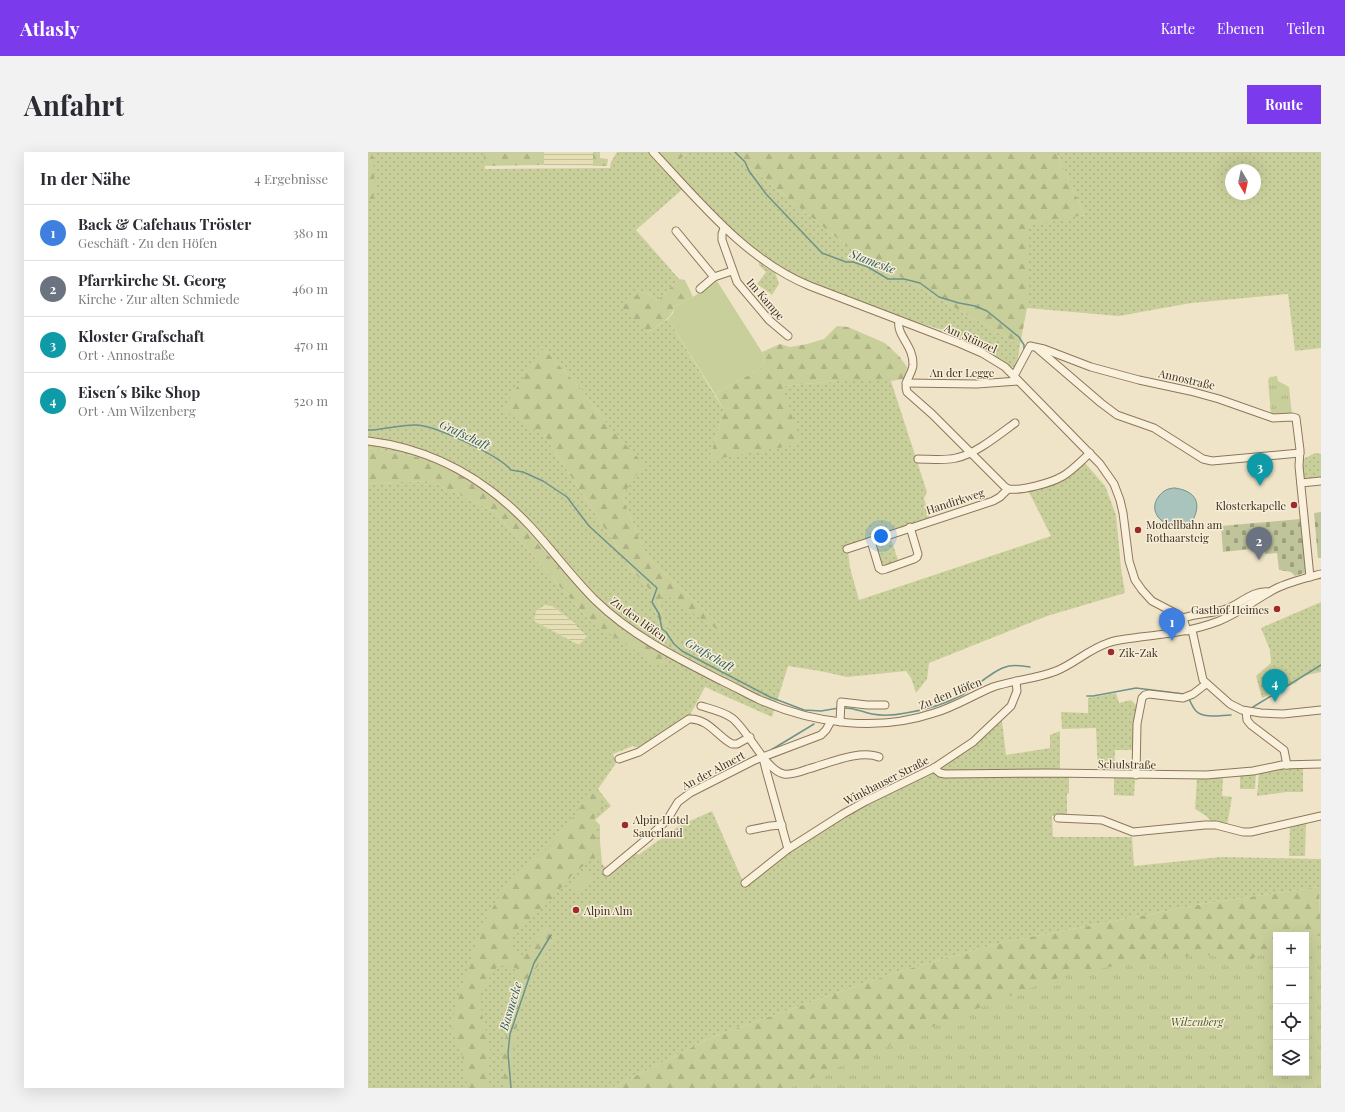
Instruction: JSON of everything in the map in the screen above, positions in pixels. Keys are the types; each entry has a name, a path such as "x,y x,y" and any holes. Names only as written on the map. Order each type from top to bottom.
{"street":[{"name":"Am Stünzel","path":"653,152 724,228 745,246 788,276 982,353 997,362 1016,378 1090,453 1107,474 1118,492 1123,513 1130,561 1135,580 1152,600 1182,618"},
{"name":"Im Kampe","path":"724,228 721,235 722,240 737,282 773,324 788,336"},
{"path":"676,231 714,277"},
{"path":"700,289 714,277 732,271"},
{"path":"899,320 899,329 909,346 913,360 912,369 906,383 906,390 908,394 932,414 1008,489 1024,488 1063,476 1090,453"},
{"path":"1016,378 1030,346 1037,348 1117,415 1154,428 1206,460 1212,461 1300,453"},
{"name":"Annostraße","path":"1037,348 1044,349 1091,367 1120,375 1190,390 1219,398 1273,418 1295,418 1297,420 1300,453 1299,466 1310,577"},
{"name":"An der Legge","path":"906,383 977,384 1016,378"},
{"path":"918,459 952,459 972,453 1015,423"},
{"name":"Zu den Höfen","path":"368,441 407,448 438,459 454,466 492,490 519,514 574,578 607,611 623,624 657,647 759,699 793,712 832,721 878,723 922,717 948,708 994,687 1057,670 1094,649 1110,642 1189,630 1223,620 1270,592 1295,581 1321,574"},
{"path":"1301,483 1321,481"},
{"name":"Handirkweg","path":"848,549 910,527 993,501 1000,497 1008,489"},
{"path":"871,541 879,568 886,570 917,557 918,554 910,527"},
{"path":"1270,592 1255,594 1224,610 1195,614 1182,618 1189,630 1201,674 1206,684 1230,704 1246,711 1283,714 1321,710"},
{"name":"Winkhauser Straße","path":"745,883 788,848 866,801 934,768 973,742 1011,706 1017,689 1016,681"},
{"path":"1136,775 1137,719 1142,698 1148,694 1187,697 1206,684"},
{"path":"840,722 840,702 885,705"},
{"name":"An der Almert","path":"701,706 729,716 750,737 763,756"},
{"path":"1246,711 1247,720 1251,725 1284,750 1287,765"},
{"name":"An der Almert","path":"619,759 639,752 689,719 699,720 732,744 737,744 750,737"},
{"name":"An der Almert","path":"607,872 663,824 682,799 703,786 763,756 821,735 832,721"},
{"path":"763,756 771,767 783,774 803,771 859,755 870,754 879,757"},
{"path":"763,756 788,848"},
{"name":"Schulstraße","path":"934,768 940,773 945,774 1048,773 1212,775 1252,771 1276,766 1321,764"},
{"path":"1058,818 1102,820 1133,832 1205,824 1248,832 1321,816"},
{"path":"750,830 782,825"}],"shaded area":[{"path":"544,152 593,152 593,166 544,165"},
{"path":"546,605 552,606 575,623 576,626 587,636 579,645 534,621 536,611"}],"green space":[{"path":"368,152 372,152 373,157 375,190 373,199 368,199"},
{"path":"372,152 484,152 485,169 610,168 611,162 617,152 650,152 685,187 636,230 679,279 658,300 644,291 647,333 668,319 724,410 709,460 782,386 837,381 891,381 927,492 924,498 931,522 890,536 899,563 885,568 880,566 875,543 848,550 850,568 859,600 1051,536 1029,492 1068,477 1085,463 1105,486 1116,515 1125,593 1047,616 929,663 927,679 916,693 911,678 906,671 847,677 788,666 772,717 705,687 690,715 641,749 633,746 613,754 616,763 598,789 611,806 595,820 600,825 602,864 610,871 635,852 638,855 679,826 712,811 745,886 790,851 853,812 937,771 974,746 1002,721 1006,755 1050,748 1050,735 1060,731 1060,776 1069,776 1069,793 1067,794 1067,816 1052,816 1053,837 1132,837 1134,866 1221,857 1321,859 1321,920 1319,887 1208,903 1004,942 894,973 712,1037 612,1088 368,1088 368,484 431,481 495,512 590,621 625,633 597,611 504,505 413,456 368,448 368,199 373,199","holes":["545,350 581,389 609,427 622,496 646,556 721,626 721,632 663,592 659,602 664,621 684,655 664,640 649,589 631,569 544,435","545,605 552,606 575,623 576,626 587,636 579,645 534,621 536,611"]},
{"path":"484,152 544,152 544,165 484,166"},
{"path":"593,152 600,152 600,158 608,159 607,166 593,166"},
{"path":"656,152 687,152 672,168"},
{"path":"687,152 731,152 848,247 1020,345 1016,369 942,330 852,302 788,275 767,260 726,226 672,168"},
{"path":"731,152 1056,152 1085,215 1027,226 1027,308 1020,345 848,247"},
{"path":"1056,152 1321,152 1321,348 1295,351 1288,294 1191,303 1119,316 1027,308 1027,225 1085,215"},
{"path":"759,260 775,272 779,284 772,295 757,284 766,272 759,265"},
{"path":"679,279 685,280 693,297 674,307 667,319 647,333 622,307 641,291 644,291 658,300"},
{"path":"717,281 765,359 761,368 715,394 668,319 673,313 674,307 693,297"},
{"path":"837,326 848,327 885,343 899,356 907,367 904,379 891,381 837,381 782,386 801,444 709,460 724,410 715,394 761,368 765,359 762,352 780,344 790,347 824,339"},
{"path":"541,350 545,350 581,389 609,427 644,464 622,496 646,556 721,626 721,632 663,593 659,602 664,621 685,656 664,640 649,589 631,569 544,435 525,425 503,409"},
{"path":"1277,376 1278,381 1289,387 1292,415 1271,415 1268,380 1270,377"},
{"path":"368,448 413,456 452,470 504,505 597,611 625,633 666,657 661,667 590,621 495,512 431,481 368,484"},
{"path":"1315,453 1321,454 1321,479 1305,480 1303,478 1301,460"},
{"path":"1321,512 1321,558 1318,558 1314,513"},
{"path":"1301,519 1307,572 1295,576 1291,572 1279,570 1277,553 1265,554 1264,545 1250,546 1250,549 1223,552 1221,526"},
{"path":"1321,602 1321,672 1302,676 1296,683 1262,698 1256,676 1271,663 1270,650 1261,628"},
{"path":"1164,613 1176,619 1178,624 1177,627 1163,631 1159,615"},
{"path":"1116,693 1119,703 1131,700 1137,706 1134,750 1115,750 1114,772 1098,772 1096,728 1062,729 1061,712 1088,713 1088,698"},
{"path":"1303,768 1303,792 1287,792 1257,796 1259,773 1277,769"},
{"path":"1256,772 1255,789 1240,789 1240,775"},
{"path":"1114,776 1135,777 1134,796 1114,795"},
{"path":"1223,776 1222,796 1232,797 1227,826 1213,823 1206,816 1195,809 1197,777"},
{"path":"593,789 599,794 603,809 595,816 593,821 600,853 573,874 549,902 511,935 511,948 523,956 547,925 557,937 539,963 526,992 514,1046 512,1088 504,1088 502,1051 520,982 516,968 504,965 496,968 480,993 482,1014 490,1048 489,1088 468,1088 461,1048 452,1034 454,1012 484,921 515,873 535,860 551,845 565,829"},
{"path":"1306,820 1305,856 1289,856 1290,824"},
{"path":"584,870 592,877 578,894 570,887"},
{"path":"1319,887 1321,920 1321,1088 612,1088 712,1037 894,973 1004,942 1208,903"},
{"name":"Wilzenberg","path":"1321,935 1321,1088 790,1088 953,1018 1051,980 1073,974 1160,957 1212,955 1224,961 1238,963 1249,961 1261,953 1273,949 1273,1076 1309,1076 1309,939"}],"water":[{"path":"1175,488 1188,492 1195,498 1197,503 1196,514 1193,520 1179,526 1173,526 1162,521 1158,517 1155,507 1159,496 1162,493 1168,489"}],"waterway":[{"name":"Stameske","path":"735,152 745,162 749,171 766,194 822,253 846,262 853,262 868,267 888,279 904,279 920,283 939,297 975,306 987,311 1019,337 1024,345 1024,350"},
{"name":"Grafschaft","path":"368,430 411,425 438,430 494,457 511,470 523,472 543,481 567,497 589,526 657,588 652,602 659,614 662,629 666,632 674,644 682,651 770,697 804,710 821,711 839,708"},
{"name":"Grafschaft","path":"1253,707 1321,665"},
{"name":"Grafschaft","path":"842,708 850,708 881,715 920,710 942,704 962,695 991,674 1003,668 1009,666 1030,667"},
{"name":"Grafschaft","path":"1087,696 1136,688 1184,694"},
{"name":"Grafschaft","path":"1189,699 1196,711 1203,715 1231,715"},
{"name":"Basmecke","path":"771,750 814,724"},
{"name":"Basmecke","path":"511,1088 508,1053 510,1034 534,963 551,935"}],"place":[{"name":"Kloster Grafschaft","path":"1260,486"},
{"name":"Klosterkapelle","path":"1294,505"},
{"name":"Modellbahn am Rothaarsteig","path":"1138,530"},
{"name":"Pfarrkirche St. Georg","path":"1259,560"},
{"name":"Gasthof Heimes","path":"1277,609"},
{"name":"Back & Cafehaus Tröster","path":"1172,641"},
{"name":"Zik-Zak","path":"1111,652"},
{"name":"Eisen´s Bike Shop","path":"1275,702"},
{"name":"Alpin Hotel Sauerland","path":"625,825"},
{"name":"Alpin Alm","path":"576,910"}]}
